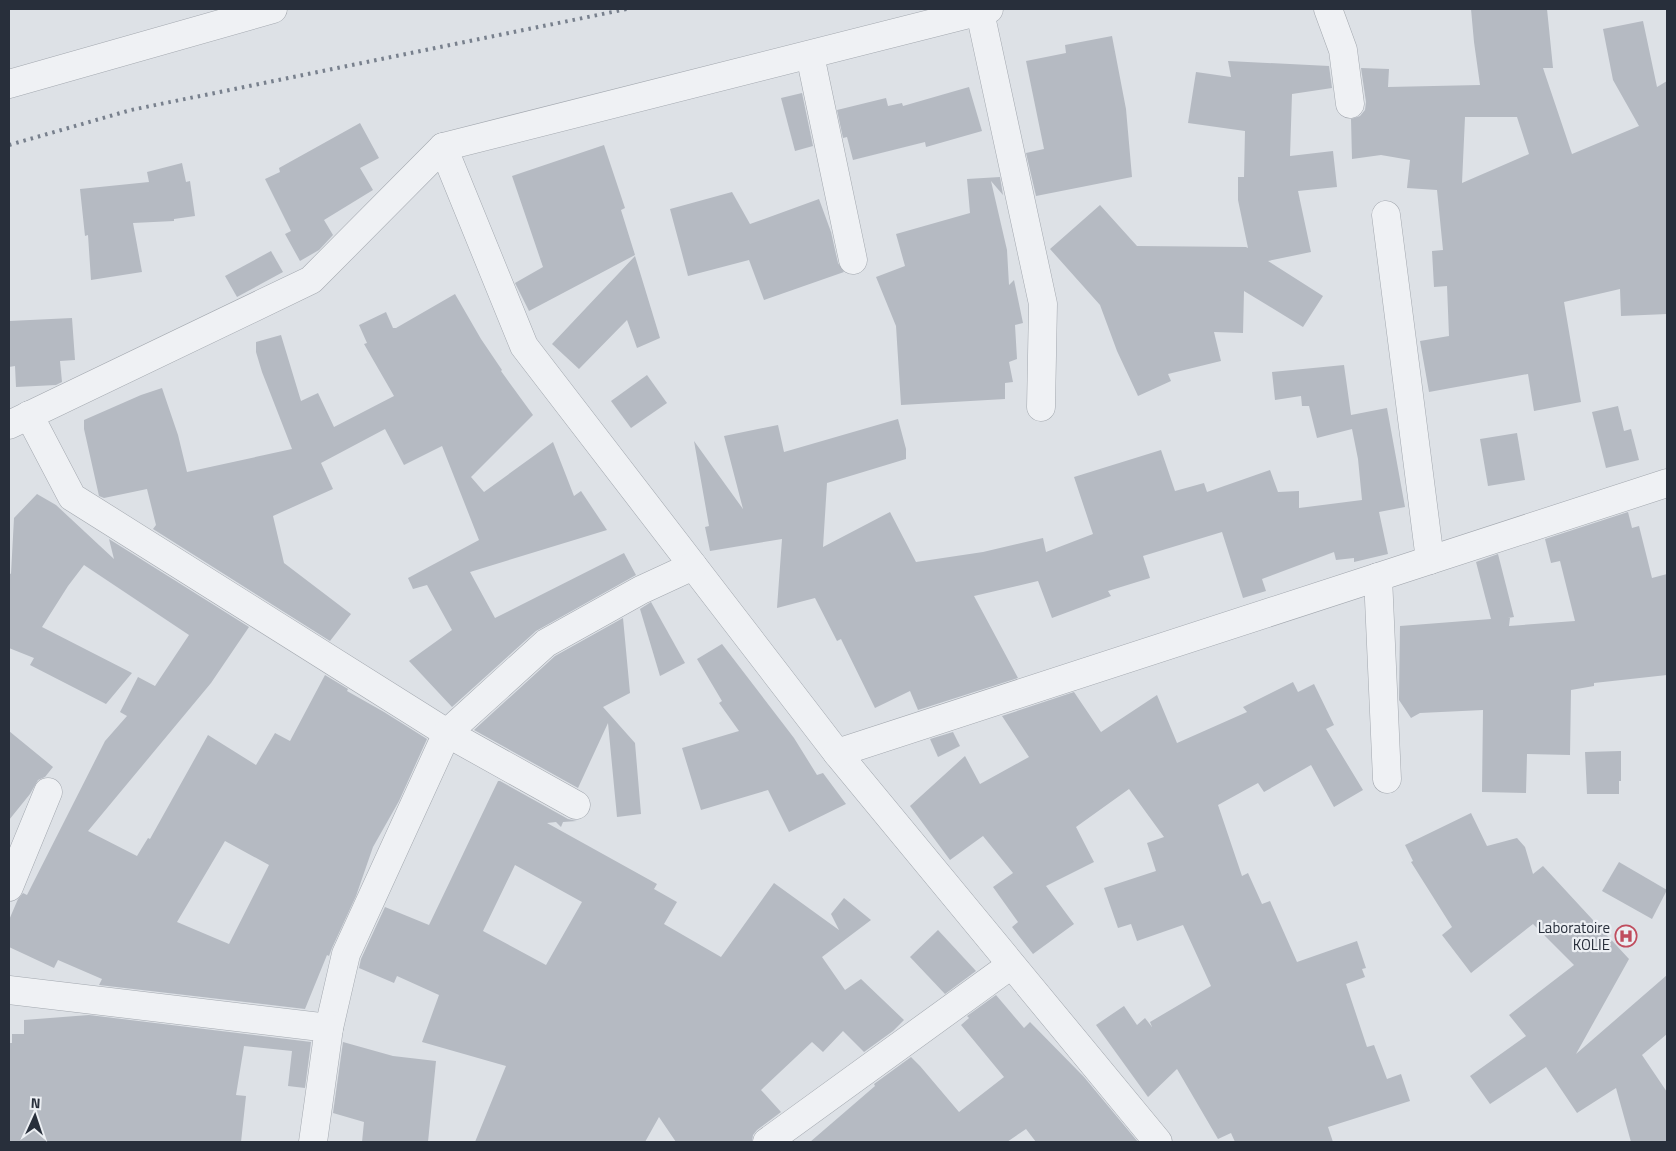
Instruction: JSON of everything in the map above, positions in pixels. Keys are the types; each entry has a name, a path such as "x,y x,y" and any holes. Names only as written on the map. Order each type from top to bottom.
{"street":[{"path":"9,84 273,9"},
{"path":"1328,9 1343,50 1350,104"},
{"path":"576,805 447,733 72,497 19,420 311,280 443,147 984,10 1043,304 1041,407"},
{"path":"810,55 853,260"},
{"path":"443,147 524,346 837,753 1158,1142"},
{"path":"1386,215 1430,560"},
{"path":"837,753 1667,482"},
{"path":"313,1142 329,1028 346,954 447,733 546,643 641,590 693,566"},
{"path":"1378,576 1387,779"},
{"path":"9,887 48,792"},
{"path":"767,1142 1011,965"},
{"path":"9,990 329,1028"}],"building":[{"path":"1471,9 1547,9 1553,68 1543,68 1572,154 1639,126 1613,80 1603,29 1643,21 1657,87 1667,81 1667,314 1621,316 1620,289 1564,302 1581,402 1534,411 1528,374 1429,392 1420,341 1449,336 1447,286 1434,287 1432,251 1443,250 1437,190 1407,188 1410,160 1381,155 1352,159 1351,119 1360,116 1365,110 1366,102 1361,68 1389,69 1388,87 1480,85","holes":["1465,117 1517,117 1529,154 1462,183"]},
{"path":"1112,36 1126,109 1132,177 1036,196 1026,153 1044,149 1026,61 1066,53 1065,45"},
{"path":"1228,61 1329,66 1332,88 1292,94 1290,156 1333,151 1337,187 1298,191 1311,252 1268,261 1323,296 1303,327 1244,291 1243,333 1214,332 1221,361 1168,374 1171,381 1138,396 1117,351 1100,305 1050,249 1100,205 1137,246 1248,248 1238,200 1238,177 1244,177 1245,131 1188,123 1196,72 1231,77"},
{"path":"969,87 982,131 926,147 925,142 853,160 847,137 843,138 837,110 886,98 888,106 902,103 903,106"},
{"path":"802,93 813,146 795,151 781,98"},
{"path":"360,123 379,158 360,168 373,190 324,220 333,235 319,250 300,261 285,234 291,231 265,179 280,172 279,168"},
{"path":"604,145 625,208 621,210 635,255 529,311 515,283 543,267 512,176"},
{"path":"182,163 186,182 190,181 195,216 174,219 174,221 133,223 142,272 91,280 88,235 85,236 80,189 149,182 147,172"},
{"path":"1000,177 1003,195 991,181 1007,250 1009,285 1014,280 1023,323 1015,325 1017,359 1009,362 1013,382 1005,383 1005,399 901,405 896,326 876,277 905,266 896,234 970,213 967,179"},
{"path":"732,192 750,224 819,199 831,232 838,263 844,272 764,300 749,260 688,276 670,209"},
{"path":"271,251 283,272 237,297 225,276"},
{"path":"635,256 660,338 637,348 627,320 579,369 552,344"},
{"path":"455,294 501,371 533,415 471,477 484,492 553,442 574,496 581,491 607,530 470,572 495,618 624,553 636,575 536,631 452,707 409,661 452,630 427,585 413,589 408,578 479,540 442,446 404,465 385,429 321,463 333,489 273,516 284,563 351,614 330,641 153,529 156,525 147,489 104,498 99,496 84,429 84,420 162,388 178,435 187,472 292,449 262,372 256,352 256,342 281,335 301,401 318,393 334,427 394,396 364,344 367,343 359,325 386,312 393,328 396,328"},
{"path":"72,318 75,360 60,361 62,382 56,385 16,387 15,366 9,367 9,321"},
{"path":"1344,365 1351,415 1387,408 1405,507 1379,512 1388,554 1354,562 1354,558 1336,560 1334,552 1262,579 1266,591 1243,598 1222,532 1143,556 1150,578 1108,591 1111,596 1052,618 1038,581 974,596 1018,678 918,710 910,691 875,708 841,639 837,641 815,598 777,608 782,539 710,551 705,527 709,526 694,441 743,509 724,436 778,425 784,452 898,419 906,449 906,459 827,483 823,547 890,512 916,562 983,552 1043,538 1046,552 1093,534 1074,477 1161,450 1175,491 1204,483 1207,492 1270,470 1278,492 1299,491 1299,508 1362,500 1358,459 1352,429 1317,438 1309,406 1302,406 1301,396 1275,400 1272,372"},
{"path":"647,375 667,403 631,428 611,401"},
{"path":"1618,406 1624,431 1631,429 1639,460 1606,468 1592,412"},
{"path":"1517,433 1525,480 1488,486 1480,439"},
{"path":"37,494 56,505 114,559 109,539 249,627 211,683 88,831 137,856 148,838 150,839 208,735 256,765 275,733 290,741 325,675 348,689 347,691 427,739 399,801 373,847 356,896 329,956 327,955 305,1009 99,985 102,979 58,960 54,968 9,947 9,920 18,899 23,893 27,895 105,741 127,716 120,712 138,677 155,686 189,635 84,565 42,627 132,673 106,704 30,665 34,658 9,648 9,573 11,574 14,518","holes":["225,841 269,865 229,944 177,922"]},
{"path":"1628,512 1632,528 1639,526 1652,578 1667,574 1667,675 1594,683 1594,686 1571,690 1570,755 1527,754 1526,793 1482,792 1483,710 1420,713 1411,718 1399,700 1400,626 1491,619 1476,562 1498,554 1514,617 1508,618 1510,618 1509,626 1575,621 1560,561 1551,563 1545,539"},
{"path":"651,602 685,663 660,676 640,609"},
{"path":"623,618 630,693 603,707 635,743 641,814 617,817 608,723 578,788 474,730 555,656"},
{"path":"722,644 794,738 817,775 823,773 846,804 789,832 768,790 701,810 682,748 739,731 719,703 722,701 697,659"},
{"path":"1293,682 1298,692 1314,684 1334,725 1326,729 1363,790 1334,807 1311,765 1264,792 1258,783 1218,805 1242,876 1248,873 1262,904 1270,901 1297,962 1357,941 1366,968 1362,969 1365,977 1346,984 1367,1047 1374,1045 1387,1079 1401,1074 1410,1101 1328,1127 1333,1142 1235,1142 1231,1133 1218,1139 1177,1069 1148,1097 1096,1025 1124,1006 1137,1025 1145,1018 1152,1027 1150,1022 1211,986 1183,925 1137,941 1131,924 1118,928 1104,888 1156,871 1147,843 1164,837 1129,789 1076,827 1094,862 1046,886 1074,924 1033,954 1012,927 1018,922 993,887 1013,873 983,836 950,860 910,806 965,756 980,784 1029,757 1002,716 1074,692 1101,732 1157,695 1177,743 1247,712 1243,707"},
{"path":"9,731 53,767 45,777 38,780 30,794 9,820"},
{"path":"953,732 960,746 938,757 930,739"},
{"path":"1621,751 1619,794 1587,794 1585,752"},
{"path":"498,781 500,781 568,819 577,821 563,822 561,827 556,822 547,823 657,884 654,889 677,902 664,924 721,957 774,883 839,930 831,914 844,898 871,920 822,957 845,990 861,979 904,1020 893,1031 864,1052 843,1031 823,1052 812,1042 761,1090 781,1112 757,1130 753,1135 752,1142 676,1142 659,1117 645,1142 475,1142 506,1066 422,1042 439,995 397,976 394,983 359,968 361,959 385,907 429,925","holes":["515,865 582,902 546,965 483,931"]},
{"path":"1471,813 1487,846 1517,838 1525,847 1533,874 1543,866 1629,959 1576,1054 1667,975 1667,1034 1642,1055 1667,1092 1667,1142 1631,1142 1616,1088 1577,1113 1546,1067 1490,1104 1470,1076 1526,1036 1509,1015 1574,965 1533,924 1471,973 1442,935 1452,927 1411,862 1413,861 1405,845"},
{"path":"1619,862 1667,890 1652,919 1602,891"},
{"path":"938,930 976,971 945,994 910,957"},
{"path":"996,995 1024,1028 1030,1022 1084,1077 1138,1142 1036,1142 1026,1129 1007,1142 810,1142 875,1086 874,1084 911,1057 959,1112 1004,1077 961,1025 969,1018 967,1016"},
{"path":"89,1015 311,1042 305,1088 288,1086 292,1051 244,1046 236,1095 246,1096 241,1142 9,1142 9,1043 12,1043 12,1034 24,1034 24,1020"},
{"path":"343,1042 393,1056 436,1061 428,1142 362,1142 364,1122 333,1113"}],"railway":[{"path":"9,145 131,110 627,9"}],"place":[{"name":"Laboratoire KOLIE","path":"1626,936"}]}
